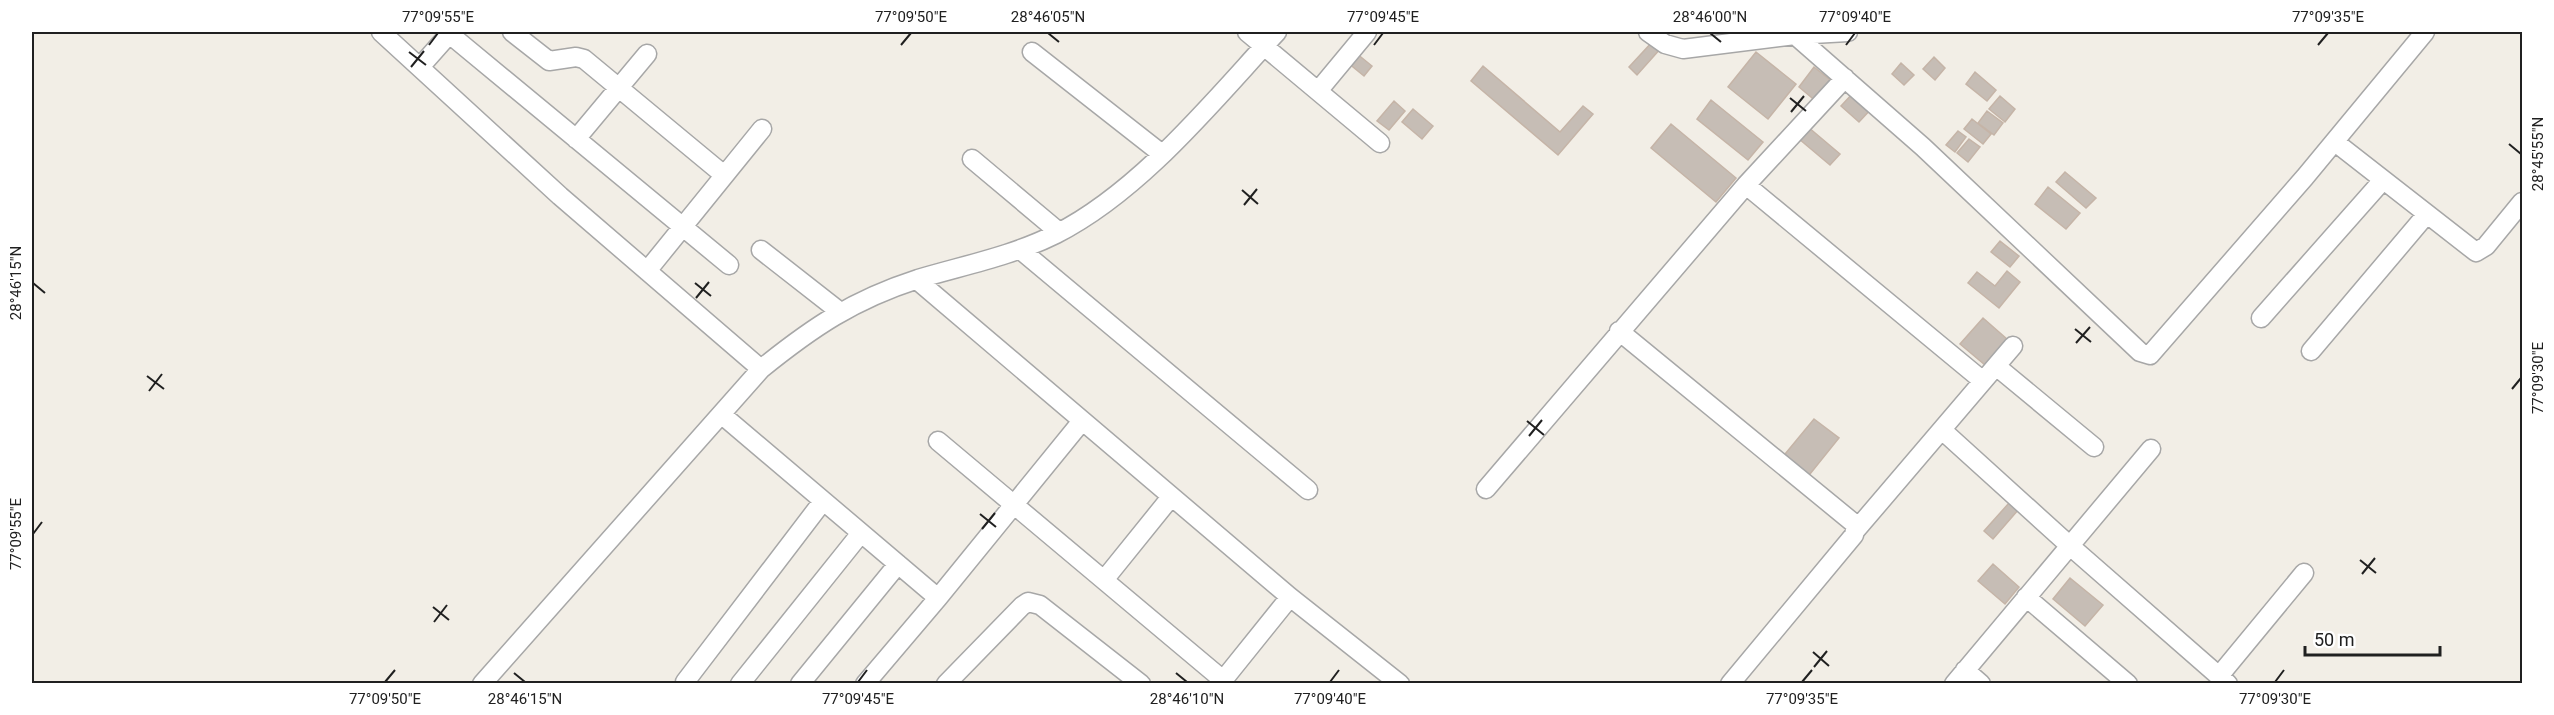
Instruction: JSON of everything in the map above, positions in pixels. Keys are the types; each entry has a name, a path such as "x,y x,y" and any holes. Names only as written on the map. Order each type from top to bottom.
{"street":[{"path":"381,32 560,196 761,369"},
{"path":"420,67 449,32 729,264"},
{"path":"512,32 549,61 584,58 724,176"},
{"path":"1247,32 1380,143"},
{"path":"482,684 761,369 839,311 917,280 1022,251 1089,214 1162,154 1277,32"},
{"path":"1318,91 1367,32"},
{"path":"1648,32 1675,48 1744,36 1848,32"},
{"path":"1795,35 1923,147 2145,355 2151,355 2335,142 2425,32"},
{"path":"1032,52 1162,154"},
{"path":"576,139 646,54"},
{"path":"1486,489 1746,185 1845,78"},
{"path":"647,271 762,129"},
{"path":"2335,142 2476,252 2486,246 2523,202"},
{"path":"972,159 1059,232"},
{"path":"2261,318 2383,180"},
{"path":"1746,185 1983,381"},
{"path":"2311,351 2426,214"},
{"path":"761,250 839,311"},
{"path":"1022,251 1308,490"},
{"path":"917,280 1290,597 1400,684"},
{"path":"1619,331 1854,522 1856,530"},
{"path":"1730,684 1856,530 2013,346"},
{"path":"1996,366 2094,447"},
{"path":"721,414 938,598"},
{"path":"865,684 1082,422"},
{"path":"1942,430 2223,680 2304,573"},
{"path":"938,441 1222,682 1290,597"},
{"path":"1981,684 1959,677 2151,449"},
{"path":"1104,580 1171,497"},
{"path":"685,682 823,501"},
{"path":"740,684 861,533"},
{"path":"800,684 898,564"},
{"path":"2026,597 2128,684"},
{"path":"946,684 1028,602 1040,605 1141,684"}],"building":[{"path":"1653,41 1661,48 1637,75 1629,67"},
{"path":"1756,52 1796,84 1768,119 1728,87"},
{"path":"1356,53 1372,66 1364,76 1348,63"},
{"path":"1934,57 1945,68 1935,80 1923,69"},
{"path":"1901,63 1914,75 1904,85 1892,74"},
{"path":"1483,66 1560,132 1583,106 1593,114 1558,155 1471,81"},
{"path":"1814,67 1834,83 1818,103 1799,87"},
{"path":"1975,72 1996,90 1987,101 1966,84"},
{"path":"1854,92 1872,108 1859,122 1841,106"},
{"path":"2000,96 2015,109 2005,122 1989,109"},
{"path":"1711,100 1763,142 1748,160 1697,119"},
{"path":"1394,101 1405,111 1389,130 1377,121"},
{"path":"1413,109 1433,126 1422,139 1402,122"},
{"path":"1987,111 2003,123 1994,135 1978,123"},
{"path":"1972,119 1991,134 1983,144 1964,129"},
{"path":"1671,124 1736,178 1716,202 1651,148"},
{"path":"1808,127 1840,154 1830,165 1799,139"},
{"path":"1958,131 1966,137 1955,152 1946,145"},
{"path":"1969,139 1980,147 1968,162 1957,153"},
{"path":"2065,172 2096,198 2086,208 2056,182"},
{"path":"2048,187 2080,213 2066,229 2035,204"},
{"path":"2000,241 2019,256 2010,267 1991,252"},
{"path":"2007,271 2020,282 1999,308 1968,283 1977,272 1995,286"},
{"path":"1983,318 2007,339 1985,365 1960,344"},
{"path":"1814,419 1839,438 1806,479 1781,459"},
{"path":"2009,503 2018,510 1993,539 1984,531"},
{"path":"1993,564 2019,587 2005,604 1978,581"},
{"path":"2070,578 2103,605 2085,626 2053,599"}]}
